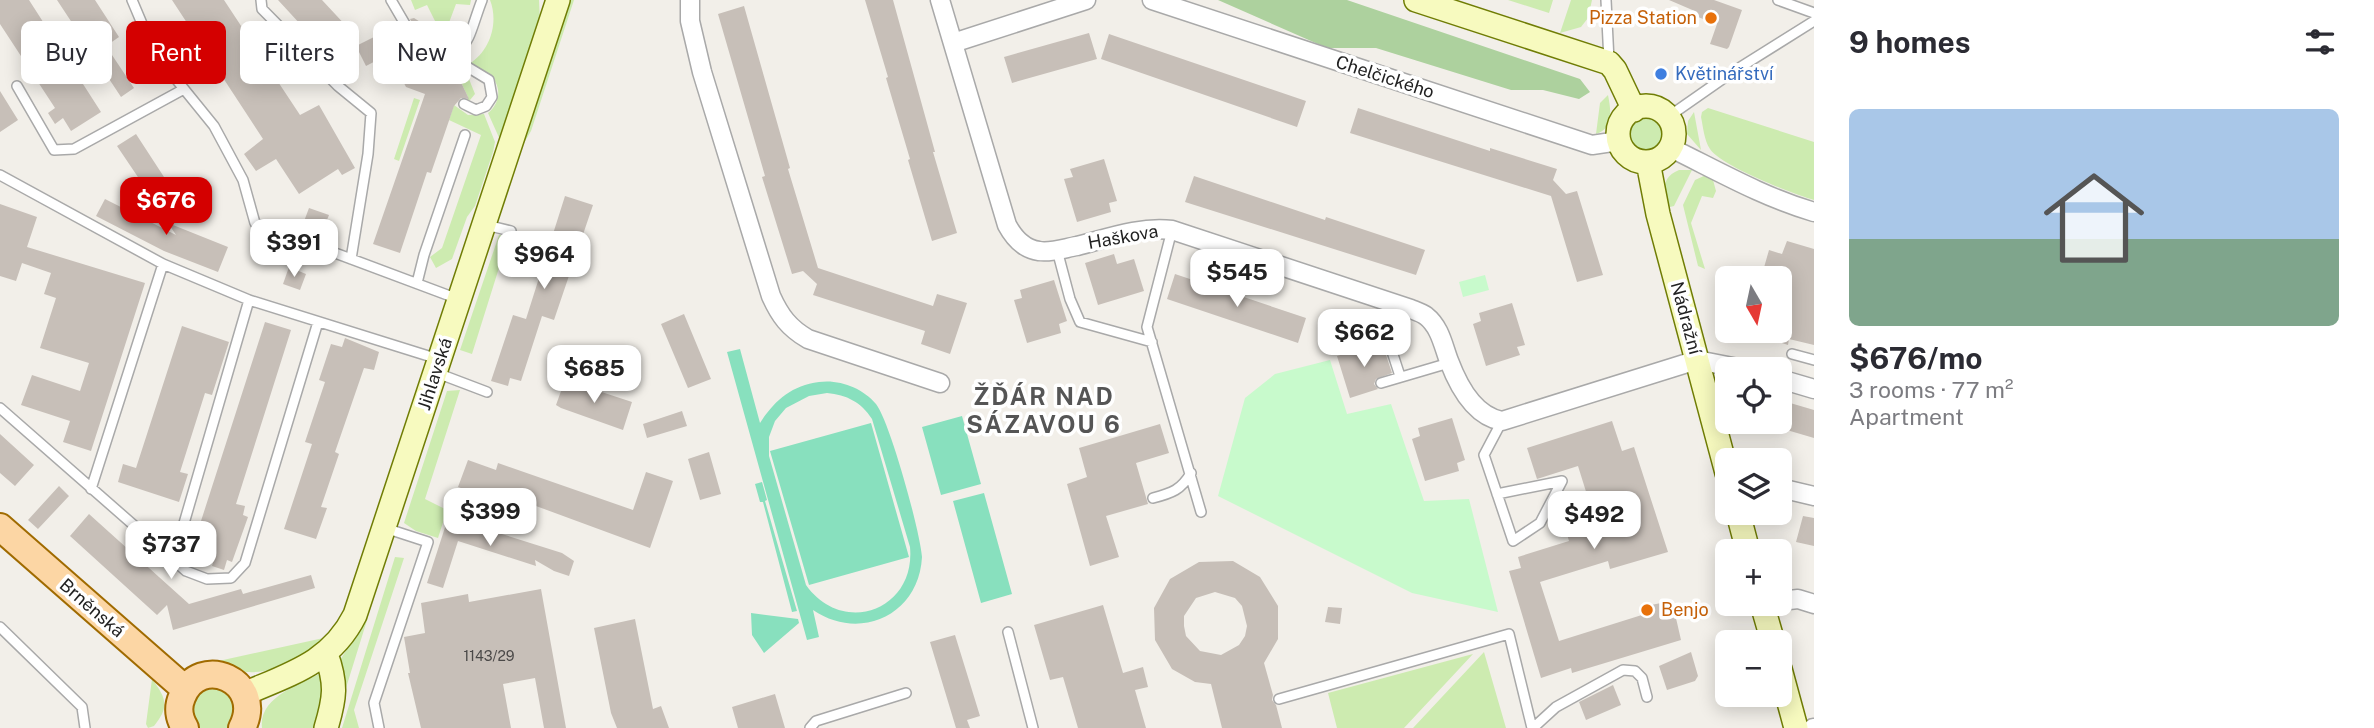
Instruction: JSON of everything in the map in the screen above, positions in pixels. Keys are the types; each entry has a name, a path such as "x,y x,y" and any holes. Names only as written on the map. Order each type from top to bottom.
{"main road":[{"name":"Brněnská","path":"0,527 185,690"},
{"path":"183,727 179,711 185,690 198,678 218,675 232,680 244,694 248,711 242,728"}],"street":[{"name":"Jihlavská","path":"244,694 295,672 326,654 340,640 355,615 558,0"},
{"path":"690,0 690,21 702,72 771,296 778,311 789,327 808,340 940,383"},
{"name":"Haškova","path":"940,0 1007,225 1013,236 1027,247 1040,251 1057,250 1144,230 1172,230 1392,302 1426,316 1442,339 1449,363 1464,391 1489,419 1502,421"},
{"path":"953,43 1086,0"},
{"name":"Chelčického","path":"1152,0 1592,145 1619,141"},
{"path":"1428,2 1609,63 1634,110"},
{"path":"1650,107 1660,110 1668,117 1674,132 1671,148 1661,158 1648,162 1630,157 1619,141 1621,123 1634,110 1650,107"},
{"path":"1671,148 1733,181 1814,212"},
{"name":"Nádražní","path":"1648,162 1658,214 1720,448"},
{"path":"1502,421 1697,360 1715,364"},
{"path":"1792,383 1814,389"},
{"path":"1792,491 1814,496"},
{"path":"1792,600 1814,604"},
{"path":"326,654 335,694 326,728"},
{"path":"1790,707 1796,728"}],"lane":[{"path":"132,0 154,52 214,126 243,180 255,223 460,300"},
{"path":"261,0 262,9 338,86 371,113 368,154 351,259"},
{"path":"391,0 403,21"},
{"path":"471,34 482,0"},
{"path":"1606,0 1609,63"},
{"path":"1778,0 1814,13"},
{"path":"1668,117 1731,73 1814,21"},
{"path":"464,104 476,110 486,106 492,97 491,86 484,76 471,68"},
{"path":"16,86 54,150 74,149 184,89"},
{"path":"417,283 465,135"},
{"path":"0,175 163,264 249,300 438,366 487,392"},
{"path":"484,225 511,231"},
{"path":"1172,230 1147,327 1201,512"},
{"path":"1057,250 1070,299 1080,322 1152,342"},
{"path":"91,489 163,264"},
{"path":"173,561 249,300"},
{"path":"1349,346 1379,337 1392,302"},
{"path":"0,408 186,571 207,579 231,578 245,563 318,322"},
{"path":"1384,327 1400,376"},
{"path":"1791,354 1814,360"},
{"path":"1381,383 1449,363"},
{"path":"1497,494 1562,481 1540,523 1513,541 1497,494 1484,455 1502,421"},
{"path":"1153,498 1175,492 1183,486 1191,473"},
{"path":"379,728 374,703 428,542 385,528"},
{"path":"0,627 82,707 85,728"},
{"path":"1008,632 1033,728"},
{"path":"1279,699 1509,634 1532,728 1556,707 1623,670 1635,671 1642,678 1647,697"},
{"path":"810,728 816,720 906,693"}],"green space":[{"path":"411,0 471,0 470,5 456,4 450,21 435,21 427,5 415,10"},
{"path":"490,0 539,0 540,22 501,142 488,113 497,99 496,83 487,72 471,65 491,36 493,9"},
{"path":"568,0 574,0 531,131 520,150"},
{"path":"1218,0 1347,0 1580,79 1590,92 1579,99 1543,90 1511,90 1376,48 1327,48"},
{"path":"1508,0 1553,0 1549,13"},
{"path":"1571,0 1592,0 1588,18 1581,27 1560,33"},
{"path":"462,84 471,84 475,94 470,100 467,100"},
{"path":"1608,95 1608,123 1606,128 1596,134 1600,103"},
{"path":"414,98 420,100 399,161 394,159"},
{"path":"454,105 468,115 484,114 495,142 475,206 467,217 452,259 436,268 430,257 442,248 481,135 449,120"},
{"path":"1708,108 1814,142 1814,200 1758,179 1717,156 1710,149 1703,129 1702,112"},
{"path":"1694,112 1701,150 1687,134 1688,121"},
{"path":"1647,117 1659,123 1665,135 1659,147 1647,153 1635,147 1629,135 1635,123"},
{"path":"1679,170 1692,170 1674,206 1666,208 1666,181"},
{"path":"1706,175 1713,180 1716,191 1713,198 1702,196 1691,223 1705,269 1698,266 1683,205 1695,180"},
{"path":"499,235 509,236 472,354 460,350"},
{"path":"1485,275 1489,290 1463,297 1459,282"},
{"path":"740,349 760,423 785,395 800,387 819,382 850,386 864,393 876,404 889,432 903,478 922,557 918,577 899,608 867,623 831,619 813,610 819,637 807,640 727,352","holes":["834,394 858,404 872,419 910,547 909,569 901,587 889,600 874,609 857,612 839,610 821,601 806,585 769,456 769,437 775,421 786,408 809,396"]},
{"path":"1330,360 1347,414 1391,404 1424,501 1469,499 1498,612 1412,593 1218,496 1245,398 1275,374"},
{"path":"460,390 425,499 447,510 438,538 416,531 404,523 447,391"},
{"path":"962,416 981,484 941,495 922,427"},
{"path":"871,423 909,557 809,585 770,451"},
{"path":"762,482 797,611 792,612 763,502 760,502 755,484"},
{"path":"984,493 1012,594 981,603 953,501"},
{"path":"395,557 404,558 354,710 359,728 342,728"},
{"path":"751,613 798,619 799,623 764,653 752,635"},
{"path":"368,617 341,704 340,660"},
{"path":"328,637 300,657 269,670 243,671 214,662"},
{"path":"1484,652 1506,728 1413,728"},
{"path":"1473,654 1404,728 1337,728 1328,693"},
{"path":"323,672 327,685 320,728 262,728 263,717 274,700"},
{"path":"152,679 163,697 164,707 154,726 148,728 146,724"},
{"path":"211,684 236,696 232,728 194,728 189,700"}],"building":[{"path":"0,0 29,0 42,21 21,21 21,56 0,24"},
{"path":"57,0 95,0 109,21 71,21"},
{"path":"172,0 224,0 240,24 240,84 280,84 300,115 319,105 355,168 342,175 338,169 299,194 276,159 256,171 244,154 263,139 226,82 226,21 186,21"},
{"path":"278,0 322,0 342,21 297,21"},
{"path":"865,0 893,0 957,233 932,241"},
{"path":"1669,0 1714,0 1742,10 1729,47 1727,49 1710,44 1717,24 1695,16 1697,12"},
{"path":"744,6 818,268 933,306 937,294 967,303 950,354 921,344 925,331 813,295 817,284 803,271 792,274 762,177 765,176 718,14"},
{"path":"112,26 119,37 112,42"},
{"path":"1089,33 1097,59 1012,83 1004,57"},
{"path":"1109,34 1306,101 1297,127 1101,59"},
{"path":"373,38 373,62 366,66 359,52 359,44"},
{"path":"112,55 126,76 126,84 131,84 134,88 121,97 112,83"},
{"path":"39,84 83,84 101,112 71,131 63,118 55,124 48,113 55,108"},
{"path":"404,84 462,84 469,99 461,98 454,106 431,173 427,172 400,253 373,244 425,94"},
{"path":"0,91 18,120 0,132"},
{"path":"1358,108 1490,151 1490,148 1557,169 1553,180 1566,194 1577,191 1603,275 1577,282 1551,196 1350,133"},
{"path":"136,134 173,195 157,204 117,146"},
{"path":"1104,159 1117,201 1109,203 1111,212 1077,222 1064,179 1073,177 1070,169"},
{"path":"1194,176 1425,250 1416,275 1185,202"},
{"path":"565,196 593,205 554,320 542,316 521,381 510,378 508,386 491,381 513,315 526,319"},
{"path":"105,199 176,235 168,223 228,247 218,272 164,251 96,216"},
{"path":"0,204 37,217 27,247 145,283 91,451 63,442 70,421 21,405 32,375 80,391 89,363 40,348 56,298 44,294 51,273 22,263 16,281 0,276"},
{"path":"309,208 329,215 319,240 300,232"},
{"path":"1787,241 1814,249 1814,345 1792,340 1792,266 1764,266 1769,250 1782,254"},
{"path":"1114,254 1117,264 1134,259 1144,291 1098,305 1085,263"},
{"path":"289,267 306,274 300,290 283,284"},
{"path":"1175,274 1306,318 1298,343 1167,299"},
{"path":"1054,280 1067,321 1059,324 1061,333 1027,343 1014,300 1022,298 1020,290"},
{"path":"1512,303 1525,345 1517,347 1520,355 1486,366 1473,324 1481,321 1479,313"},
{"path":"684,314 711,379 688,388 661,324"},
{"path":"265,322 291,330 236,504 245,506 243,515 248,517 232,562 227,560 224,570 212,566 215,556 192,549"},
{"path":"182,326 229,342 212,395 205,393 180,472 188,474 179,502 118,482 123,464 136,468"},
{"path":"345,338 379,352 374,370 364,368 335,452 339,454 321,507 327,508 316,539 284,529 312,444 305,442 325,382 319,380 331,344 342,347"},
{"path":"1382,343 1392,373 1376,379 1374,384 1378,389 1350,398 1337,356"},
{"path":"565,380 632,402 623,430 556,405"},
{"path":"1792,404 1814,410 1814,438 1792,432"},
{"path":"682,411 687,426 647,438 643,424"},
{"path":"1452,418 1465,460 1457,463 1459,471 1425,481 1412,439 1420,436 1418,428"},
{"path":"1612,421 1622,451 1634,447 1668,552 1610,569 1608,561 1540,582 1559,641 1645,614 1651,605 1666,602 1673,605 1681,640 1572,673 1571,668 1541,678 1509,571 1521,568 1518,557 1569,541 1559,507 1588,498 1578,466 1537,479 1527,448"},
{"path":"1160,424 1169,453 1136,463 1148,504 1106,516 1119,557 1090,566 1067,484 1087,477 1079,448"},
{"path":"0,434 34,465 15,486 0,473"},
{"path":"709,452 721,494 700,500 688,459"},
{"path":"468,460 496,470 498,463 633,510 646,472 673,481 650,548 517,499 514,507 458,487"},
{"path":"59,486 69,496 38,529 28,520"},
{"path":"450,512 487,524 486,529 562,553 574,561 569,576 535,560 536,566 458,541 443,588 427,583"},
{"path":"89,514 189,604 241,589 243,594 311,575 315,588 173,630 167,605 157,615 70,536"},
{"path":"1803,516 1814,518 1814,546 1796,542"},
{"path":"1233,561 1260,577 1278,606 1278,639 1264,663 1272,700 1282,728 1222,728 1211,684 1195,682 1172,669 1155,640 1154,608 1170,579 1199,562","holes":["1215,592 1235,598 1242,606 1247,626 1245,636 1239,645 1221,655 1200,651 1186,636 1184,616 1196,598"]},
{"path":"541,589 566,728 544,728 535,678 503,684 511,728 421,728 408,673 404,637 425,633 421,603 468,594 469,602"},
{"path":"1103,605 1123,673 1143,667 1148,687 1135,690 1146,728 1078,728 1063,677 1050,680 1034,625"},
{"path":"1328,607 1342,608 1340,624 1325,622"},
{"path":"635,619 653,709 661,706 669,728 617,728 611,713 594,628"},
{"path":"955,635 980,716 967,720 970,728 956,728 930,642"},
{"path":"1691,652 1698,676 1695,681 1667,690 1659,666"},
{"path":"1613,685 1621,705 1586,720 1579,702"},
{"path":"775,694 785,728 738,728 732,707"}],"place":[{"name":"Pizza Station","path":"1711,18"},
{"name":"Květinářství","path":"1661,74"},
{"name":"Benjo","path":"1647,610"}],"district":[{"name":"ŽĎÁR NAD SÁZAVOU 6","path":"1044,411"}]}
